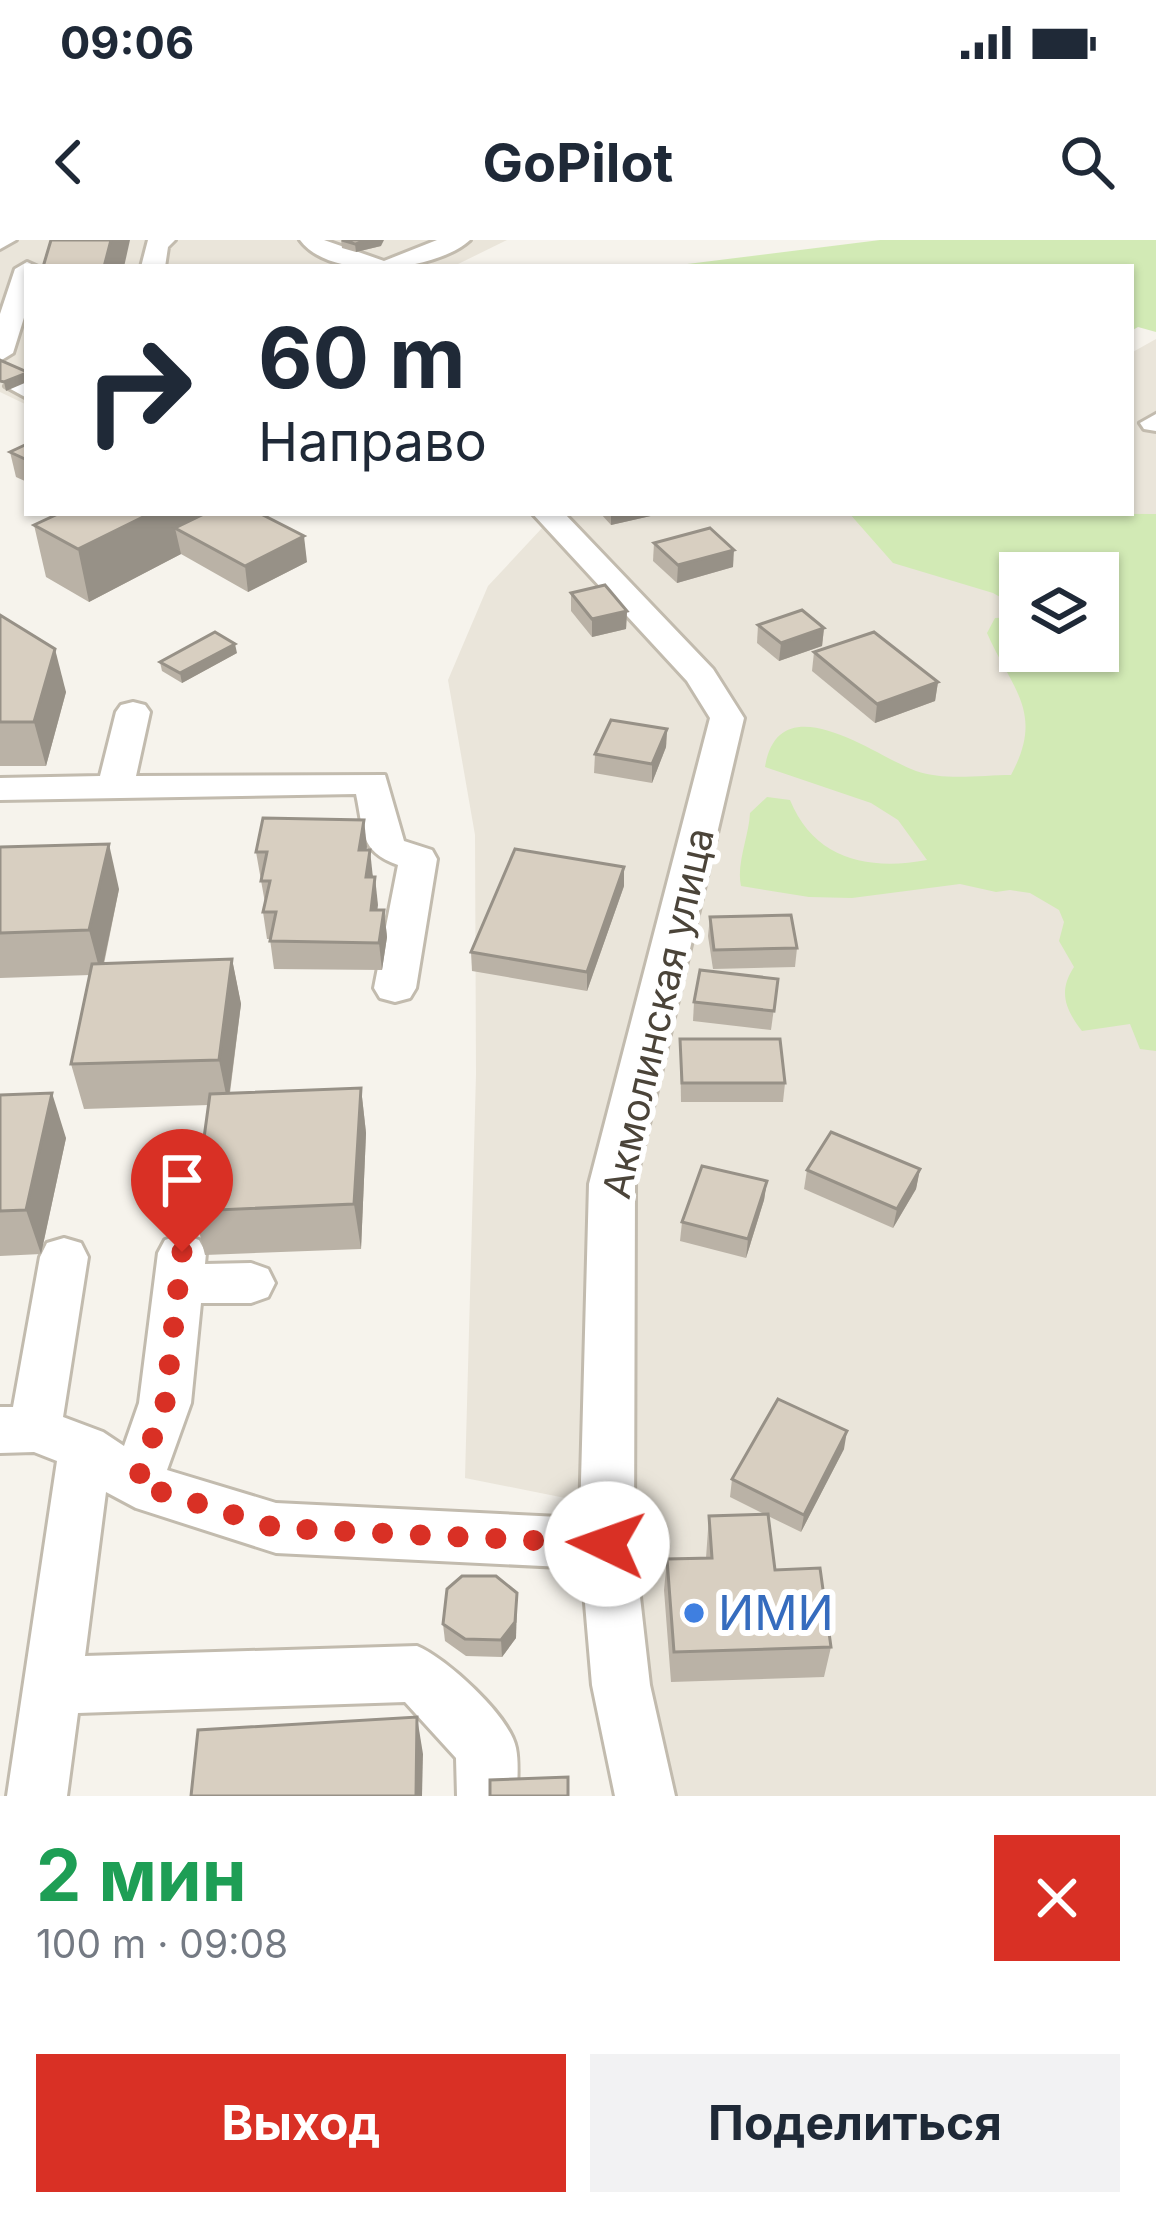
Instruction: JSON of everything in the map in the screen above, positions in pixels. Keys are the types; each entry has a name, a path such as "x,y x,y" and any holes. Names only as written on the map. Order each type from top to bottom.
{"street":[{"path":"18,240 34,247 28,264"},
{"path":"398,264 458,240"},
{"path":"320,242 370,264"},
{"path":"24,278 0,355 24,382"},
{"name":"Акмолинская улица","path":"550,516 701,676 727,718 612,1184 607,1544 621,1685 645,1796"},
{"path":"116,787 133,712"},
{"path":"0,788 372,783 387,848 418,859 395,988"},
{"path":"37,1796 54,1685 58,1616 40,1436 64,1257"},
{"path":"136,1484 165,1403 180,1268 250,1283"},
{"path":"40,1436 136,1484 276,1528 607,1544"},
{"path":"54,1685 417,1674 486,1746 487,1796"}],"shaded area":[{"path":"0,240 507,240 458,264 24,264 24,404 0,392"},
{"path":"1156,339 1156,1796 664,1796 585,1502 465,1478 476,1074 475,835 448,680 488,586 553,516 1134,516 1134,351"}],"green space":[{"path":"880,240 1156,240 1156,332 1134,329 1134,264 687,264"},
{"path":"1156,514 1156,1051 1140,1049 1130,1024 1082,1031 1066,1000 1066,984 1074,967 1059,941 1064,922 1059,910 1030,893 960,884 852,898 809,897 741,886 750,813 767,797 790,800 813,836 845,856 884,864 927,860 898,820 871,803 765,767 774,742 789,729 831,731 927,774 1011,775 1021,753 1025,717 1008,672 1119,672 1119,552 999,552 999,596 893,563 852,516"},
{"path":"999,618 999,656 987,633"}],"building":[{"path":"51,240 111,240 105,264 44,264"},
{"path":"0,360 24,371 24,374 0,381"},
{"path":"24,445 24,459 10,452"},
{"path":"54,516 145,516 78,549 34,525"},
{"path":"200,516 265,516 304,536 245,566 175,528"},
{"path":"710,528 734,550 678,565 654,543"},
{"path":"605,585 627,611 592,619 571,593"},
{"path":"802,610 824,628 781,643 758,625"},
{"path":"0,615 55,649 34,722 0,722"},
{"path":"215,632 235,644 180,673 160,662"},
{"path":"874,632 938,682 877,704 814,652"},
{"path":"611,720 667,729 652,764 595,754"},
{"path":"263,818 364,820 359,850 370,850 366,877 375,877 371,910 384,910 379,943 270,941 276,912 263,912 270,881 261,881 267,852 256,852"},
{"path":"109,844 89,930 0,933 0,847"},
{"path":"515,849 624,867 587,972 471,952"},
{"path":"791,915 797,948 714,950 710,917"},
{"path":"232,959 219,1060 71,1064 92,964"},
{"path":"700,970 778,979 774,1011 694,1002"},
{"path":"680,1039 780,1039 785,1083 682,1083"},
{"path":"361,1088 354,1204 194,1211 210,1094"},
{"path":"52,1093 26,1210 0,1211 0,1095"},
{"path":"831,1132 920,1169 897,1209 807,1170"},
{"path":"702,1166 767,1181 748,1239 682,1222"},
{"path":"778,1399 847,1431 804,1515 732,1479"},
{"path":"768,1514 775,1570 820,1568 831,1647 674,1652 667,1559 712,1558 709,1516"},
{"path":"462,1576 496,1576 517,1593 515,1622 501,1640 465,1639 443,1624 447,1589"},
{"path":"417,1717 416,1796 191,1796 198,1730"},
{"path":"568,1777 568,1796 490,1796 490,1780"}],"place":[{"name":"ИМИ","path":"694,1613"}],"route":[{"path":"182,1252 165,1403 136,1484 276,1528 607,1544"}]}
